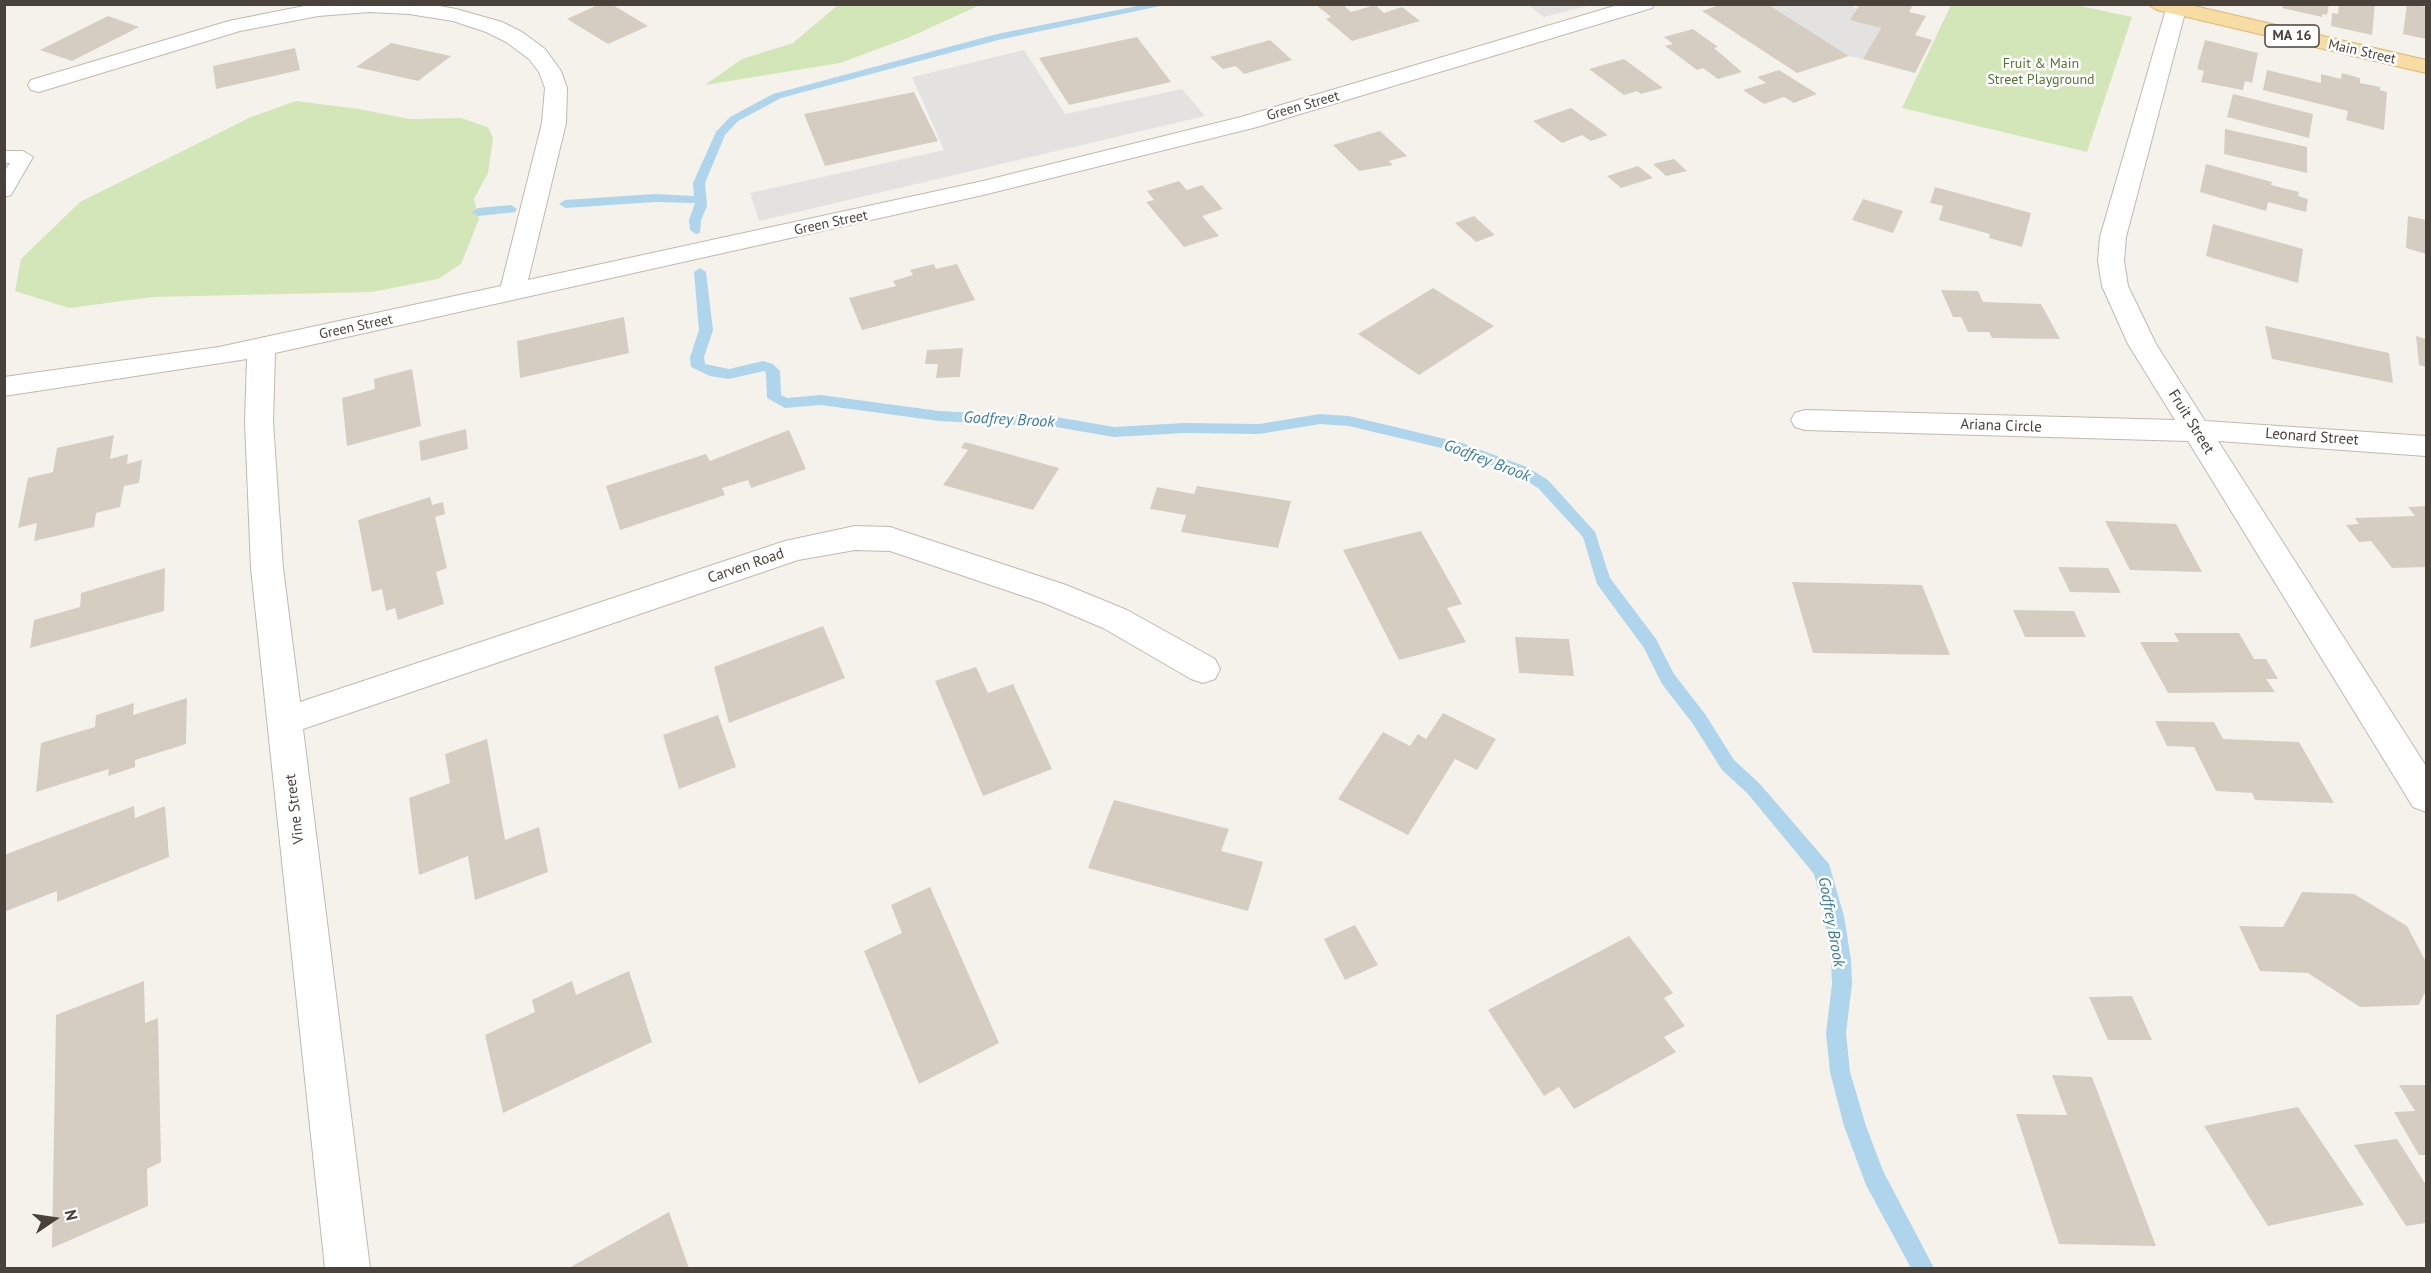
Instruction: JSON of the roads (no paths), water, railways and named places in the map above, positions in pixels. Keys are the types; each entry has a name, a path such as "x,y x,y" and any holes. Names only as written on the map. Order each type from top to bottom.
{"main road":[{"name":"Main Street","path":"2174,7 2427,67"}],"street":[{"name":"Green Street","path":"4,387 156,367 261,348 931,200 1249,122 1645,4"},
{"path":"39,85 236,25 318,10 369,6 409,8 456,15 494,27 514,37 537,54 550,71 556,88 554,123 512,293"},
{"name":"Fruit Street","path":"2174,7 2113,237 2112,273 2134,329 2427,796"},
{"name":"Vine Street","path":"261,348 259,422 263,526 348,1269"},
{"name":"Ariana Circle","path":"1805,420 2197,431"},
{"name":"Leonard Street","path":"2197,431 2427,446"},
{"name":"Carven Road","path":"284,721 796,549 855,538 881,538 906,543 1075,601 1145,634 1203,669"}],"lane":[{"path":"4,157 23,157 4,191"}],"waterway":[{"name":"Godfrey Brook","path":"700,200 699,183 720,134 734,119 777,96 997,37 1165,4"},
{"path":"565,204 655,198 700,200"},
{"name":"Godfrey Brook","path":"696,230 695,220 701,206 700,200"},
{"path":"478,212 511,209"},
{"name":"Godfrey Brook","path":"700,272 706,330 697,357 698,367 715,373 729,374 763,366 768,367 773,371 774,398 785,403 821,400 939,416 1056,422 1114,432 1184,428 1259,429 1320,419 1349,421 1457,447 1522,471 1543,484 1590,536 1603,580 1650,644 1668,679 1699,719 1728,765 1754,789 1822,870 1834,916 1841,960 1842,984 1836,1033 1840,1072 1855,1126 1874,1177 1923,1268"}],"park label":[{"name":"Fruit & Main Street Playground","path":"2041,72"}]}
